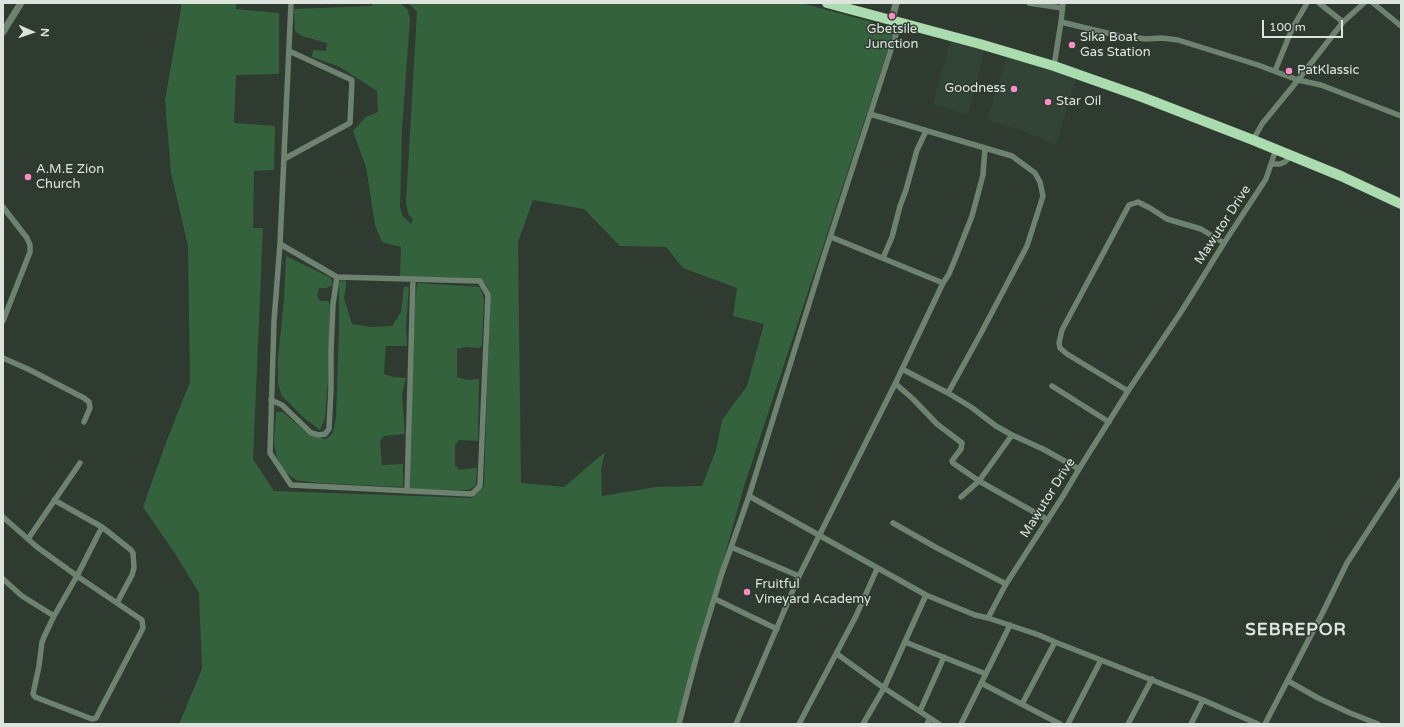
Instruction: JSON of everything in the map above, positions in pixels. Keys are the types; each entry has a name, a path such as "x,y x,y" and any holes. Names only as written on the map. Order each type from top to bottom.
{"highway":[{"path":"827,3 986,45 1054,66 1142,97 1292,155 1401,204"}],"street":[{"path":"3,32 21,3"},
{"path":"280,244 337,277 480,281 488,295 480,486 472,494 291,485 270,453 274,321 280,244 291,3"},
{"path":"680,724 697,655 870,114 896,21 896,3"},
{"path":"1029,3 1063,5 1054,66"},
{"path":"1275,71 1292,29 1307,3"},
{"path":"1319,3 1343,22"},
{"path":"1253,140 1262,124 1343,22 1364,3"},
{"path":"1373,3 1401,26"},
{"path":"1061,22 1115,35 1146,39 1162,38 1178,40 1275,71 1298,80 1321,85 1401,116"},
{"path":"284,159 350,123 352,87 352,80 288,51"},
{"path":"870,114 1012,156 1035,173 1040,182 1043,196 1027,246 948,393"},
{"path":"884,258 892,237 917,150 926,131"},
{"path":"736,724 799,576 956,258 972,216 983,175 985,148"},
{"name":"Mawutor Drive","path":"988,618 1006,584 1048,520 1128,391 1181,312 1266,179 1276,149"},
{"path":"1271,164 1280,164 1285,162 1292,155"},
{"path":"1128,391 1067,354 1060,348 1059,343 1062,330 1129,205 1138,202 1167,218 1201,229 1224,243"},
{"path":"3,207 27,238 30,245 30,252 3,322"},
{"path":"831,237 943,283"},
{"path":"272,400 282,405 311,433 319,435 325,434 329,429 333,304 337,277"},
{"path":"407,491 413,279"},
{"path":"3,358 84,398 89,402 90,408 84,422"},
{"path":"902,369 948,393 996,426 1079,469"},
{"path":"896,382 897,385 913,399 936,424 962,443 961,449 952,461 953,463 979,481 1048,520"},
{"path":"1052,386 1109,422"},
{"path":"961,498 979,481 1012,435"},
{"path":"28,539 80,463"},
{"path":"1265,724 1347,563 1401,480"},
{"path":"749,496 877,569 926,595 975,615 1039,635 1152,679 1258,724"},
{"path":"54,500 102,527 133,553 134,568 132,575 117,603"},
{"path":"3,517 37,547 76,576 142,620 143,628 96,718 92,719 35,697 33,694 42,642 54,616 76,576 102,527"},
{"path":"893,523 1006,584"},
{"path":"731,548 799,576"},
{"path":"799,724 837,654 877,569"},
{"path":"3,579 22,596 54,616"},
{"path":"862,724 884,688 926,595"},
{"path":"715,599 777,628"},
{"path":"961,724 1010,625"},
{"path":"905,642 986,674"},
{"path":"1022,704 1056,642"},
{"path":"837,654 884,688 939,724"},
{"path":"920,711 944,657"},
{"path":"1068,724 1101,660"},
{"path":"1128,724 1152,679"},
{"path":"1288,681 1318,698 1378,724"},
{"path":"981,683 1060,724"},
{"path":"1191,724 1203,700"},
{"path":"927,724 930,718"}],"shaded area":[{"path":"950,41 985,49 968,115 933,104"},
{"path":"1007,56 1039,65 1076,79 1056,145 1021,130 987,120"}],"green space":[{"path":"182,3 236,3 236,9 279,13 279,74 236,75 234,123 275,126 274,170 254,171 253,228 263,228 253,459 274,491 472,498 484,486 490,297 486,284 476,278 400,277 401,247 382,242 375,225 366,167 353,131 366,117 378,112 377,91 340,67 312,57 313,50 326,51 327,43 302,36 295,31 294,9 372,6 373,3 400,3 408,10 410,19 402,129 400,208 403,216 411,224 413,219 408,214 406,203 417,12 408,3 801,3 868,21 894,31 744,486 678,724 179,724 202,669 199,593 176,555 143,507 190,382 188,246 171,173 165,100","holes":["533,200 584,209 620,246 666,247 683,268 737,288 733,316 764,324 747,386 722,420 716,450 702,486 656,487 602,496 601,469 605,452 564,487 521,483 518,242"]},
{"path":"286,256 331,278 333,285 326,288 319,288 317,296 320,301 328,301 330,305 328,380 325,418 320,430 303,417 282,396 278,384 278,359 284,300"},
{"path":"341,280 346,281 344,298 352,324 371,327 392,326 401,312 404,286 409,287 406,325 407,346 386,346 384,374 393,377 406,378 402,394 405,434 384,436 380,441 382,465 403,464 403,487 318,483 296,480 285,472 277,458 274,443 276,412 283,412 310,436 326,439 333,433 336,417 339,283"},
{"path":"417,283 480,287 484,299 482,345 479,348 466,347 457,349 457,377 467,380 479,379 478,441 459,440 455,445 455,465 459,470 477,468 476,485 469,490 411,489 409,486 415,303"}],"place":[{"name":"Gbetsile Junction","path":"892,16"},
{"name":"Sika Boat Gas Station","path":"1072,45"},
{"name":"PatKlassic","path":"1289,71"},
{"name":"Goodness","path":"1014,89"},
{"name":"Star Oil","path":"1048,102"},
{"name":"A.M.E Zion Church","path":"28,177"},
{"name":"Fruitful Vineyard Academy","path":"747,592"}],"district":[{"name":"SEBREPOR","path":"1296,631"}]}
